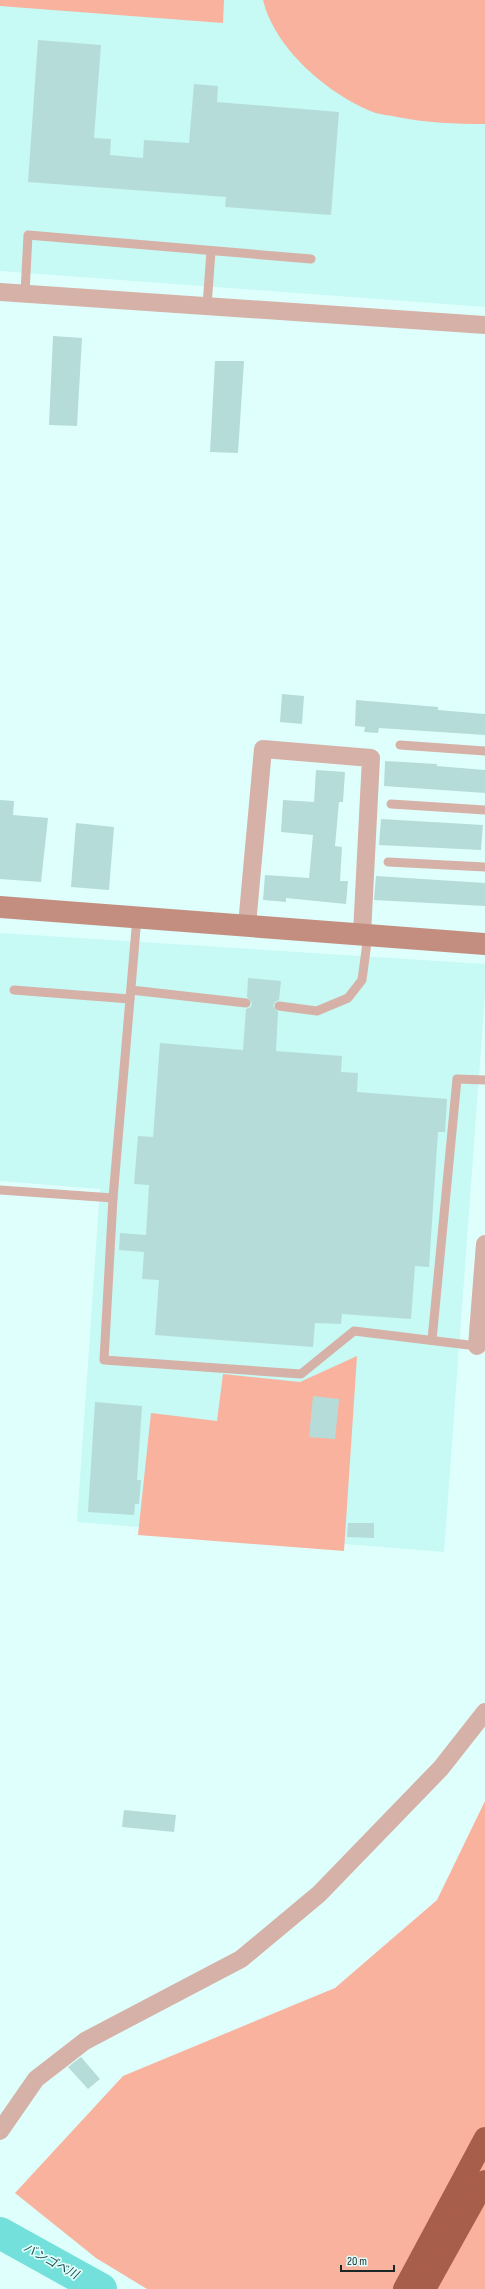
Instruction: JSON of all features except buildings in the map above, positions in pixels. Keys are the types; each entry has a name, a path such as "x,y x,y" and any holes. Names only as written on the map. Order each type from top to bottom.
{"highway":[{"path":"404,2289 485,2138"},
{"path":"425,2289 485,2181"}],"street":[{"path":"0,292 485,325"},
{"path":"247,926 263,749 371,758 365,935"},
{"path":"0,907 485,944"},
{"path":"477,1346 485,1244"},
{"path":"0,2131 36,2079 85,2041 241,1959 319,1894 441,1768 485,1712"}],"lane":[{"path":"25,293 28,235 311,259"},
{"path":"207,306 211,251"},
{"path":"400,745 485,751"},
{"path":"391,804 485,810"},
{"path":"388,862 485,867"},
{"path":"137,917 113,1198 104,1360 301,1374 354,1331 477,1346"},
{"path":"278,1006 317,1010 348,998 362,980 365,935"},
{"path":"14,990 131,995 246,1003"},
{"path":"432,1340 457,1079 485,1080"},
{"path":"0,1190 113,1198"}],"shaded area":[{"path":"0,0 485,0 485,307 0,271"},
{"path":"0,0 224,0 223,23 0,6"},
{"path":"263,0 485,0 485,124 420,121 376,113 356,104 322,82 291,52 279,36 269,18"},
{"path":"0,933 485,964 485,994 444,1552 77,1522 100,1189 0,1181"},
{"path":"357,1356 344,1551 138,1535 151,1413 217,1421 223,1374 300,1382"},
{"path":"485,1801 485,2289 147,2289 96,2258 15,2193 123,2076 335,1988 437,1900"}],"waterway":[{"name":"バンゴベ川","path":"0,2233 101,2289"}]}
